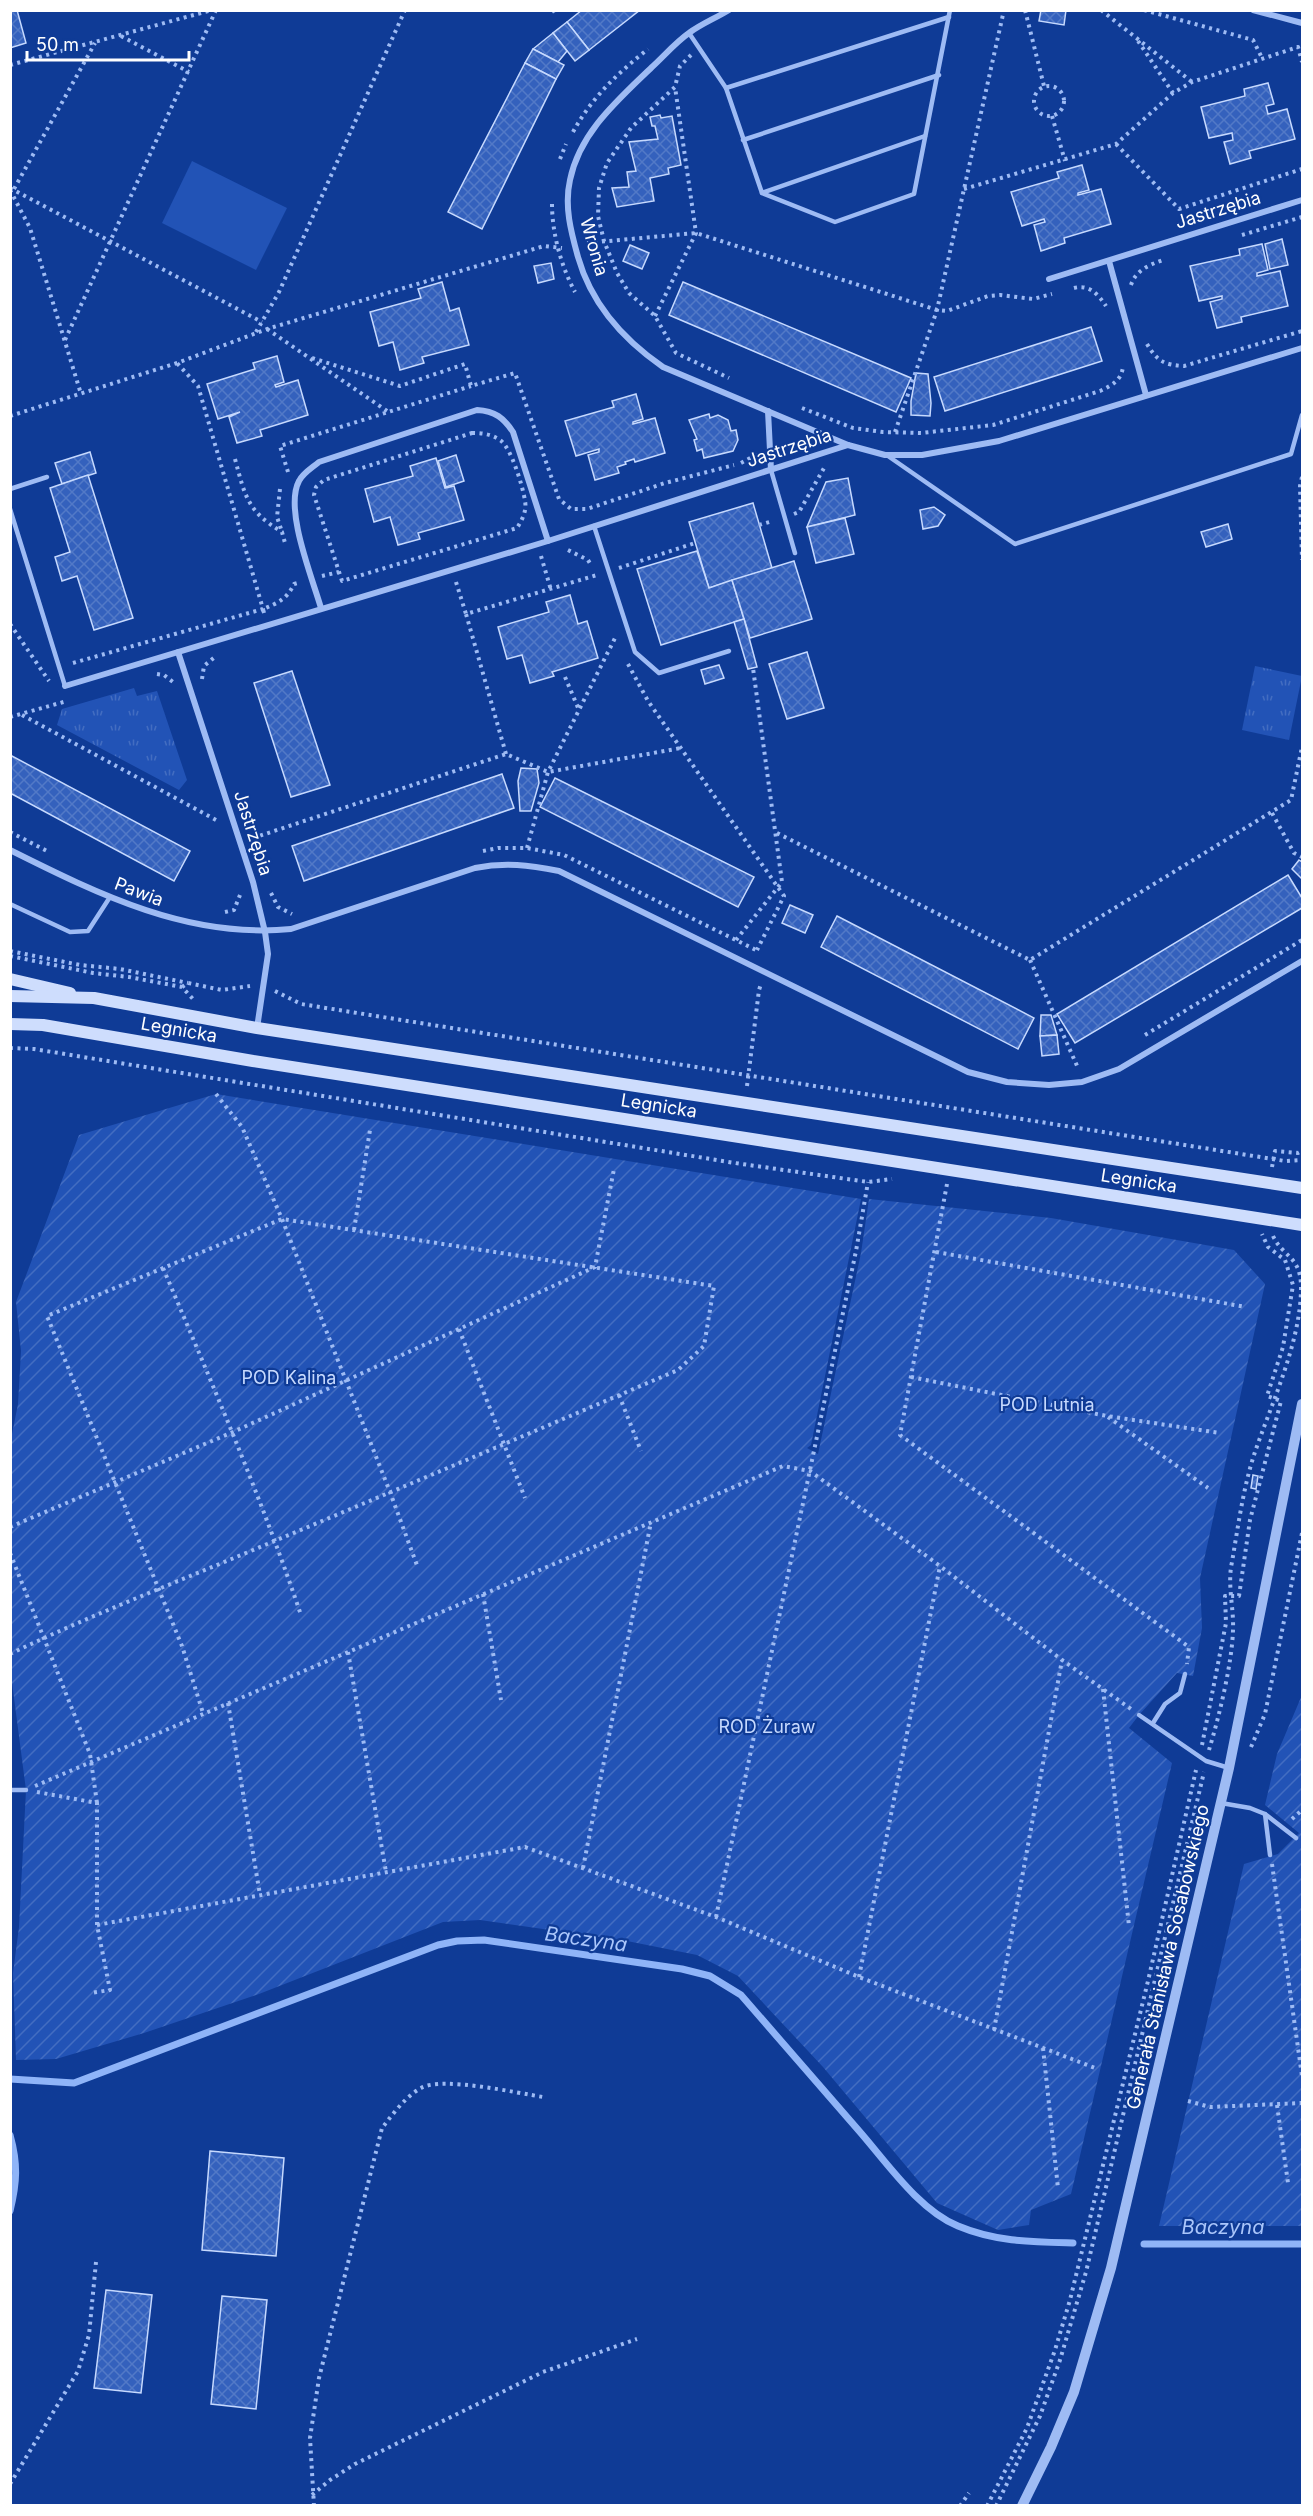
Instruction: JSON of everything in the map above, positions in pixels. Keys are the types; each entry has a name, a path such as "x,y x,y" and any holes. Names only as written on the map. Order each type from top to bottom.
{"main road":[{"path":"10,979 94,998"},
{"name":"Legnicka","path":"10,996 94,998 257,1028 1302,1188"},
{"name":"Legnicka","path":"10,1024 43,1025 253,1062 1302,1225"}],"street":[{"name":"Wronia","path":"729,10 689,33 610,107 586,140 570,180 568,200 575,245 582,268 598,301 623,333 652,359 663,367 848,444"},
{"path":"1253,10 1302,23"},
{"name":"Jastrzębia","path":"1049,279 1302,200"},
{"path":"1109,261 1146,395"},
{"name":"Jastrzębia","path":"65,686 548,541 848,444 885,455 922,455 999,441 1302,348"},
{"path":"321,608 294,516 293,498 298,482 305,472 319,462 477,410 490,410 505,420 513,432 548,541"},
{"path":"768,411 771,470"},
{"name":"Jastrzębia","path":"178,652 253,882 265,932 268,954 257,1028"},
{"name":"Pawia","path":"11,852 110,897 175,921 265,932"},
{"path":"265,932 291,929 475,868 500,863 526,864 559,871 968,1072 1007,1082 1049,1085 1082,1082 1119,1069 1302,961"},
{"name":"Generała Stanisława Sosabowskiego","path":"1022,2505 1051,2447 1074,2392 1111,2268 1229,1768 1302,1404"}],"lane":[{"path":"689,33 726,88 762,193 835,222 915,194 949,14 726,88"},
{"path":"743,140 939,75"},
{"path":"762,193 925,136"},
{"path":"885,455 1015,544 1291,454 1302,415"},
{"path":"771,470 795,553"},
{"path":"10,489 47,477"},
{"path":"10,509 65,686"},
{"path":"594,526 635,652 658,673 729,651"},
{"path":"10,904 70,932 88,931 110,897"},
{"path":"1153,1723 1165,1704 1180,1693 1185,1674"},
{"path":"1139,1715 1206,1761 1229,1768"},
{"path":"10,1790 26,1790"},
{"path":"1221,1803 1250,1808 1265,1814 1296,1838"},
{"path":"1265,1814 1270,1855"}],"path":[{"path":"10,65 214,10"},
{"path":"65,340 189,72 214,10"},
{"path":"256,333 279,292 405,10"},
{"path":"895,432 937,310 1004,10"},
{"path":"1025,10 1044,86"},
{"path":"1101,10 1192,82"},
{"path":"1144,10 1253,40 1262,58"},
{"path":"121,35 189,72"},
{"path":"1136,38 1173,93"},
{"path":"12,189 96,42"},
{"path":"572,133 582,115 608,82 656,44"},
{"path":"964,189 1065,161 1116,144 1173,93 1192,82 1298,46 1302,62"},
{"path":"655,316 696,233 675,87 680,66 699,49"},
{"path":"1044,86 1054,86 1063,92 1065,102 1061,111 1052,116 1043,115 1036,109 1034,100 1037,92 1044,86"},
{"path":"675,87 631,128 608,163 599,188 598,216 604,241 617,273 629,293 655,316 676,353 738,382"},
{"path":"1052,116 1065,161"},
{"path":"559,163 567,143"},
{"path":"1116,144 1179,210 1302,169"},
{"path":"12,189 262,322"},
{"path":"12,189 30,228 81,394"},
{"path":"552,197 552,221 559,249 568,280 577,296"},
{"path":"1238,237 1302,217"},
{"path":"10,416 177,363 267,329 544,246 559,249 604,241 696,233 937,310 947,310 988,296 1033,299 1061,291"},
{"path":"1131,290 1135,275 1144,268 1173,257"},
{"path":"1071,289 1080,286 1091,289 1099,296 1108,310"},
{"path":"267,329 388,412"},
{"path":"1143,336 1153,354 1167,365 1184,366 1302,331"},
{"path":"312,358 400,386 465,364 471,386 515,373 559,500 571,509 587,509 666,483 742,463 754,456 759,445"},
{"path":"801,408 853,428 895,432 921,433 993,425 1116,384 1122,375 1124,362"},
{"path":"70,654 73,665 263,609 198,386 177,363"},
{"path":"472,433 488,434 502,440 509,451 526,503 523,519 517,528 342,581 314,495 316,487 324,480 455,437 472,433"},
{"path":"235,459 250,506 263,520 282,532 288,553"},
{"path":"784,517 799,512 824,468"},
{"path":"1302,477 1300,486 1302,560"},
{"path":"609,572 695,543"},
{"path":"560,549 572,550 588,560 599,574 602,584"},
{"path":"530,558 550,552"},
{"path":"540,555 551,590"},
{"path":"294,573 294,584"},
{"path":"466,614 599,574"},
{"path":"446,585 467,579"},
{"path":"456,582 506,754"},
{"path":"10,624 49,681"},
{"path":"527,848 548,772 617,635 620,645"},
{"path":"623,655 648,701 784,897 757,951"},
{"path":"736,940 782,882 753,668"},
{"path":"153,674 164,675 176,686"},
{"path":"565,677 579,710"},
{"path":"11,717 78,698"},
{"path":"1030,960 1291,800 1302,747"},
{"path":"253,838 506,754 548,772 681,748"},
{"path":"214,809 218,820"},
{"path":"1272,813 1294,853 1302,857"},
{"path":"10,832 54,855"},
{"path":"777,833 1030,960 1078,1068"},
{"path":"480,851 498,848 527,848 564,855 774,959 759,990 744,1103"},
{"path":"218,913 234,910 240,899 240,887"},
{"path":"269,887 278,907 294,915 300,914"},
{"path":"1143,1036 1302,940"},
{"path":"10,951 80,965 120,969 222,990 247,985 282,993 301,1004 1285,1161 1302,1160"},
{"path":"10,956 93,973 182,987 188,983"},
{"path":"10,1048 34,1049 735,1163 868,1182 899,1179"},
{"path":"1068,1069 1087,1065"},
{"path":"216,1094 242,1127 282,1219 418,1568"},
{"path":"354,1230 370,1130"},
{"path":"735,1163 739,1137"},
{"path":"595,1267 614,1168"},
{"path":"716,1917 856,1251 868,1182"},
{"path":"938,1182 959,1185"},
{"path":"947,1183 936,1252 900,1435 1189,1647 1185,1674"},
{"path":"10,1654 160,1589 678,1370 704,1346 714,1286 282,1219 47,1316 160,1589 183,1646 203,1713"},
{"path":"1261,1232 1272,1234 1276,1242 1293,1258 1301,1285 1293,1285"},
{"path":"936,1252 1246,1307"},
{"path":"10,1527 233,1432 595,1267"},
{"path":"163,1268 276,1540 301,1615"},
{"path":"459,1329 525,1498"},
{"path":"911,1377 1107,1416 1220,1433"},
{"path":"620,1395 641,1451"},
{"path":"1107,1416 1208,1488"},
{"path":"26,1790 783,1466 810,1472 1139,1715"},
{"path":"583,1868 651,1522"},
{"path":"10,1552 92,1761 97,1803 97,1924 110,1990 91,1993"},
{"path":"859,1977 940,1566"},
{"path":"483,1594 501,1700"},
{"path":"348,1652 386,1872"},
{"path":"994,2030 1062,1660"},
{"path":"1103,1688 1129,1926"},
{"path":"228,1703 260,1895"},
{"path":"26,1790 97,1803"},
{"path":"97,1924 525,1847 716,1917 859,1977 1095,2068"},
{"path":"1270,1855 1302,2076"},
{"path":"1043,2048 1058,2188"},
{"path":"314,2505 310,2438 319,2378 382,2128 400,2105 423,2087 445,2083 543,2097"},
{"path":"1188,2102 1210,2107 1302,2103"},
{"path":"1277,2105 1288,2183"},
{"path":"996,2505 1026,2446 1060,2360 1086,2272 1102,2206"},
{"path":"10,2484 78,2371 89,2335 96,2262"},
{"path":"987,2505 1027,2428 1070,2300"},
{"path":"312,2496 330,2480 355,2464 543,2372 637,2338"},
{"path":"960,2505 969,2493"}],"green space":[{"path":"192,161 287,208 256,270 162,223"},
{"path":"1255,666 1302,676 1289,740 1242,730"},
{"path":"134,688 137,696 157,691 187,780 179,790 57,725 62,709"},
{"path":"216,1094 861,1199 811,1445 807,1448 818,1454 861,1253 869,1199 1051,1218 1234,1250 1265,1284 1200,1578 1202,1628 1193,1676 1177,1673 1129,1728 1172,1763 1071,2194 1031,2210 1029,2225 998,2230 937,2203 823,2067 738,1976 697,1955 627,1941 480,1920 443,1922 259,1994 144,2033 56,2059 16,2060 13,1973 19,1927 26,1790 10,1667 10,1444 18,1404 21,1351 16,1302 79,1135"},
{"path":"1302,1695 1302,2226 1159,2226 1244,1864 1278,1854 1299,1833 1265,1805 1277,1754"}],"building":[{"path":"10,10 17,10 26,43 10,48"},
{"path":"582,10 640,10 589,50 567,22"},
{"path":"1041,10 1066,10 1064,25 1039,21"},
{"path":"567,22 589,50 575,61 553,33"},
{"path":"553,33 567,51 558,62 533,49"},
{"path":"533,49 564,65 556,79 525,63"},
{"path":"525,63 556,79 482,229 448,212"},
{"path":"1268,83 1274,104 1266,106 1268,114 1287,109 1295,139 1249,151 1251,158 1230,164 1224,142 1233,140 1232,133 1209,138 1201,107 1245,96 1244,89"},
{"path":"660,115 661,118 672,116 681,165 668,168 669,174 650,178 654,201 617,207 612,188 629,187 627,172 636,171 629,142 658,139 650,117"},
{"path":"1082,165 1089,190 1078,193 1078,195 1101,189 1111,224 1064,238 1065,243 1041,251 1034,225 1045,222 1044,219 1022,226 1011,192 1059,178 1057,172"},
{"path":"1282,239 1288,265 1270,269 1265,244"},
{"path":"1262,244 1268,270 1257,273 1257,276 1280,271 1288,306 1241,317 1242,322 1217,328 1210,302 1222,299 1222,296 1199,301 1190,266 1240,255 1239,249"},
{"path":"630,245 649,253 642,269 623,261"},
{"path":"551,263 554,279 538,283 534,266"},
{"path":"442,282 450,311 459,308 469,345 422,357 424,363 400,370 393,342 379,346 370,312 421,298 418,289"},
{"path":"683,282 911,378 896,412 669,315"},
{"path":"1091,327 1102,361 945,411 934,377"},
{"path":"277,356 284,382 275,385 276,387 298,380 308,415 260,430 262,436 237,443 229,417 240,412 218,419 207,384 255,369 253,363"},
{"path":"916,373 928,374 930,416 911,415"},
{"path":"636,394 643,419 633,424 655,418 665,453 635,462 634,459 625,462 626,464 617,467 619,473 595,480 588,455 599,452 599,449 576,456 565,421 614,407 612,401"},
{"path":"709,414 710,418 718,415 728,420 731,431 736,430 738,440 733,451 704,458 702,449 697,451 694,440 697,439 689,420"},
{"path":"90,452 96,473 62,484 55,463"},
{"path":"456,455 464,481 446,487 438,461"},
{"path":"436,458 445,488 454,486 464,520 418,533 420,539 398,545 390,517 374,522 365,489 413,476 410,466"},
{"path":"88,475 133,618 94,630 77,576 62,581 55,557 70,552 50,488"},
{"path":"848,478 855,515 807,527 826,482"},
{"path":"753,503 772,568 709,588 689,522"},
{"path":"934,507 945,515 938,526 923,529 920,510"},
{"path":"845,518 854,554 816,563 807,527"},
{"path":"1228,524 1232,539 1206,547 1201,532"},
{"path":"697,551 709,588 732,580 744,619 661,645 637,569"},
{"path":"794,561 812,619 750,638 732,580"},
{"path":"570,595 578,624 587,621 598,658 552,672 554,676 530,683 522,655 507,659 498,627 549,612 546,602"},
{"path":"744,619 757,667 748,669 734,622"},
{"path":"807,652 824,708 787,719 769,664"},
{"path":"719,665 724,678 705,684 701,670"},
{"path":"292,671 330,785 291,797 254,683"},
{"path":"10,755 190,851 174,881 10,793"},
{"path":"521,768 537,769 539,783 531,811 520,811 518,781"},
{"path":"502,774 514,808 304,881 292,846"},
{"path":"555,778 754,877 738,907 540,807"},
{"path":"1299,860 1302,862 1302,879 1292,869"},
{"path":"1288,875 1302,898 1302,908 1075,1043 1057,1014"},
{"path":"790,905 813,915 805,933 782,923"},
{"path":"837,916 1034,1018 1018,1049 821,947"},
{"path":"1041,1015 1051,1015 1057,1035 1040,1036"},
{"path":"1057,1035 1059,1054 1042,1056 1040,1036"},
{"path":"1253,1475 1258,1476 1256,1489 1251,1488"},
{"path":"210,2151 284,2158 276,2256 202,2250"},
{"path":"106,2290 152,2295 141,2393 94,2388"},
{"path":"222,2296 267,2300 256,2409 211,2404"}],"waterway":[{"name":"Baczyna","path":"10,2079 74,2083 438,1945 457,1941 484,1940 682,1969 710,1976 741,1995 905,2185 944,2219 972,2231 1001,2238 1073,2243"},
{"path":"10,2135 16,2173 10,2211"},
{"name":"Baczyna","path":"1144,2244 1302,2244"}],"park label":[{"name":"POD Kalina","path":"289,1378"},
{"name":"POD Lutnia","path":"1047,1405"},
{"name":"ROD Żuraw","path":"767,1727"}]}
